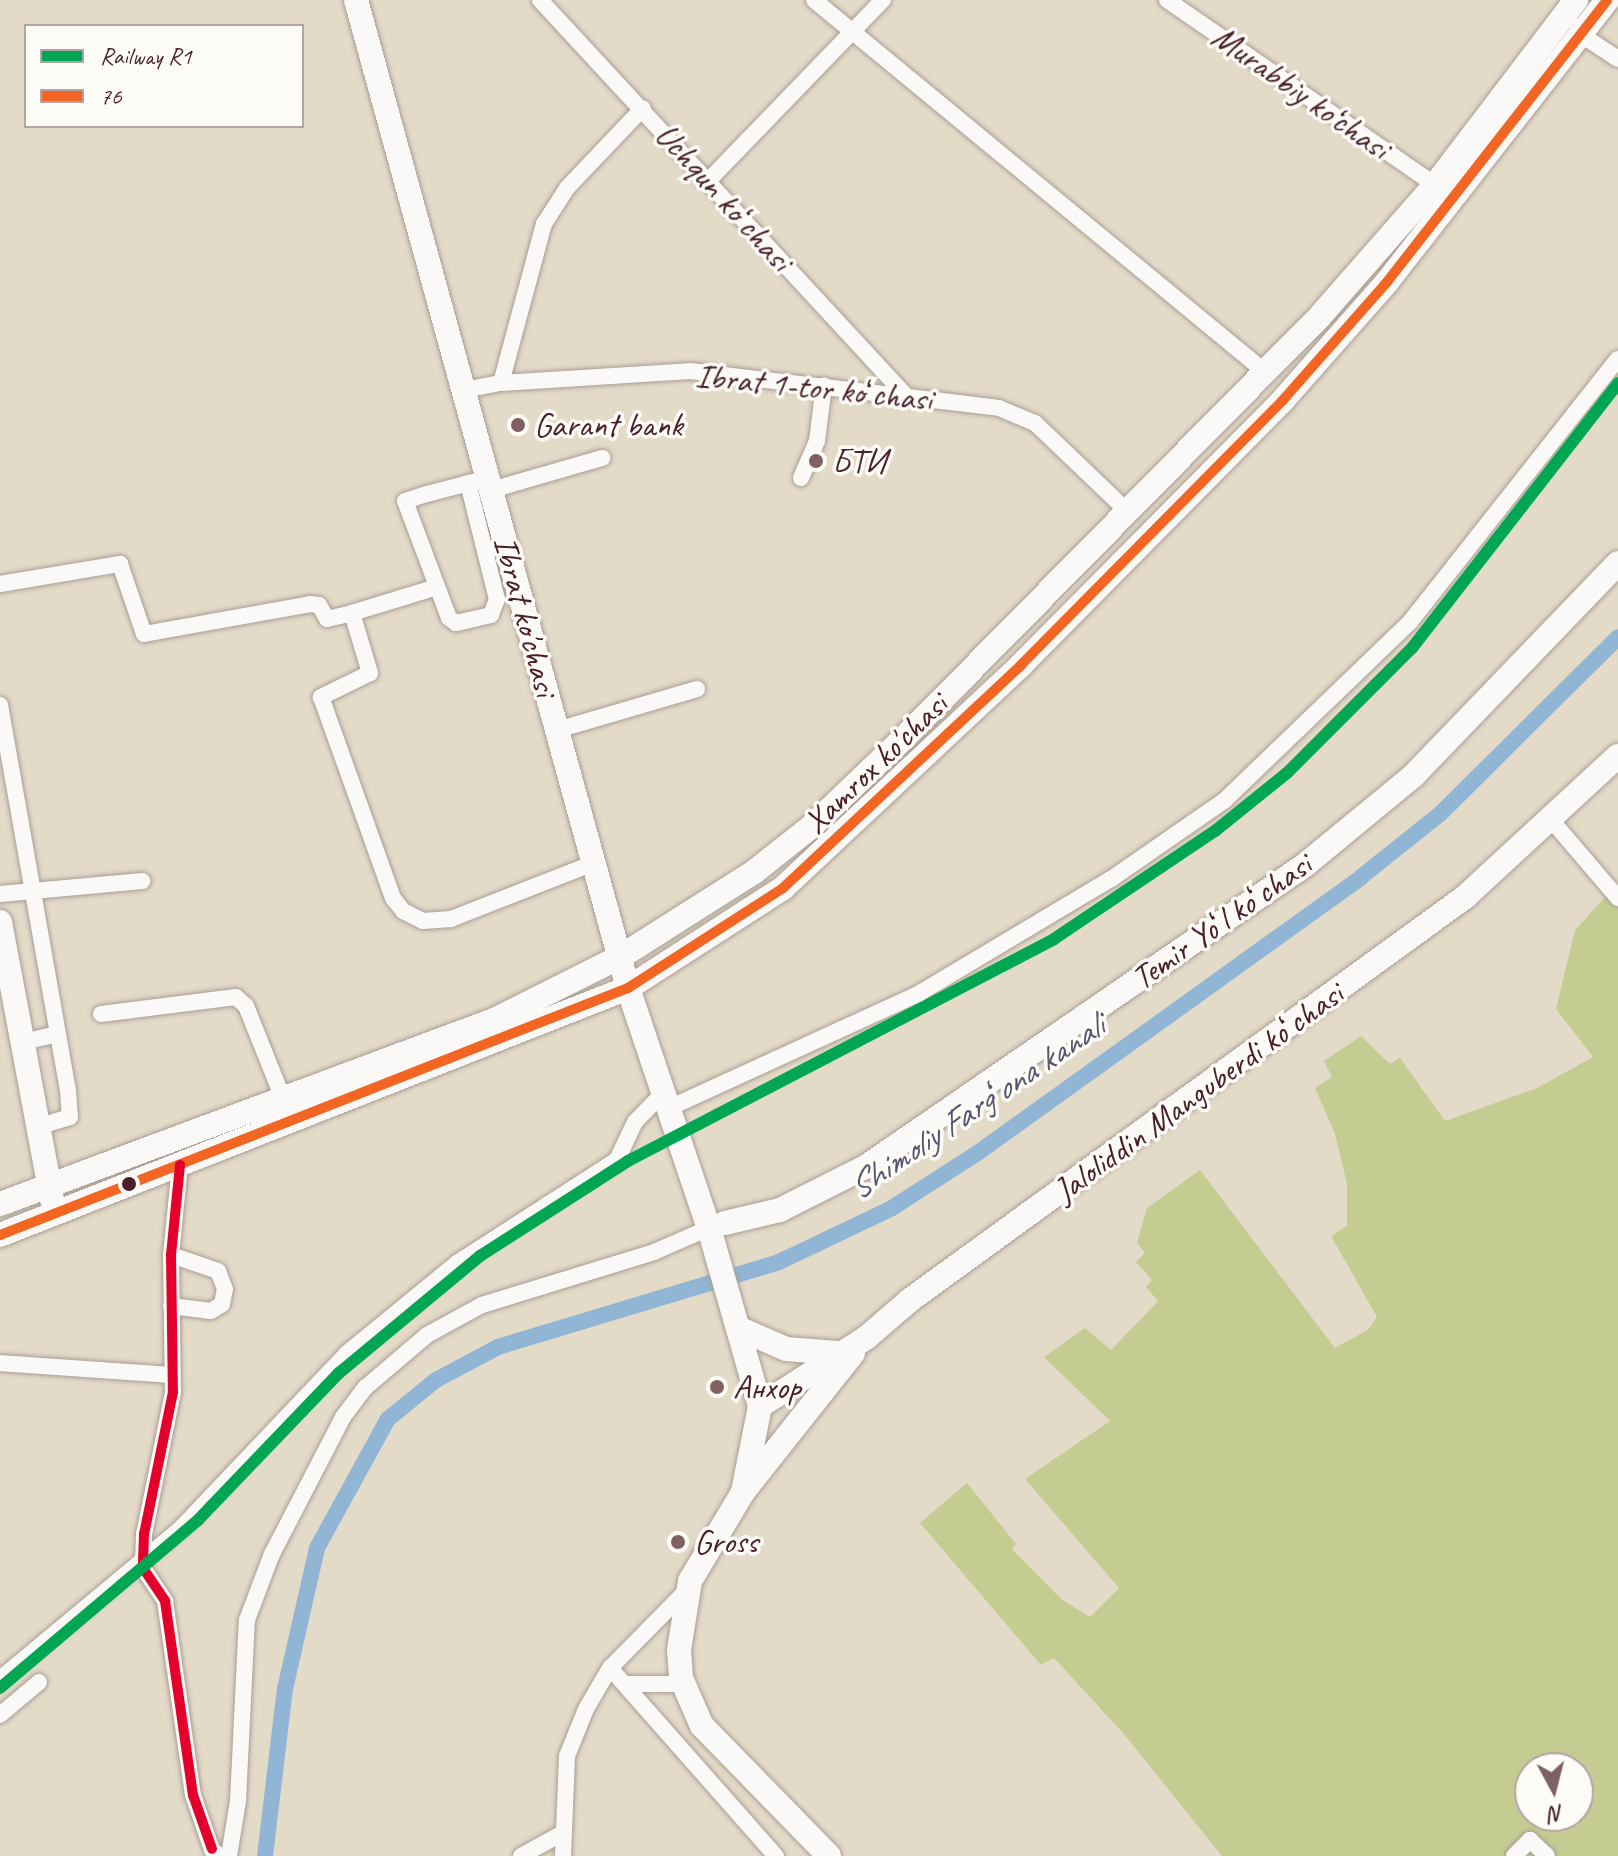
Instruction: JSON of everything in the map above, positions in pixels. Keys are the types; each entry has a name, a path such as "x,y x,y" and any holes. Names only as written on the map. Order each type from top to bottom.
{"main road":[{"name":"Ibrat ko'chasi","path":"356,0 464,390 482,484 557,730 628,988 665,1101 717,1226 736,1320 760,1406"},
{"path":"0,1235 628,988 730,926 818,860 1021,665 1283,400 1387,282 1607,0"},
{"name":"Xamrox ko'chasi","path":"0,1204 284,1101 494,1020 620,957 754,872 812,826 1321,315 1435,185 1572,1"},
{"name":"Temir Yoʻl koʻchasi","path":"717,1226 780,1210 867,1166 1305,865 1414,775 1618,563"},
{"name":"Jaloliddin Manguberdi koʻchasi","path":"760,1406 837,1353 866,1338 910,1300 1465,897 1553,822 1618,756"},
{"path":"0,922 54,1214"},
{"path":"736,1320 786,1349 837,1353"},
{"path":"829,1856 702,1726 683,1684 679,1650 686,1591 743,1492 866,1338"},
{"path":"743,1492 760,1406"}],"street":[{"name":"Uchqun koʻchasi","path":"540,0 906,396"},
{"path":"814,0 1264,371"},
{"path":"708,181 883,0"},
{"name":"Murabbiy ko‘chasi","path":"1167,0 1435,185"},
{"path":"1572,1 1580,34 1618,59"},
{"path":"501,383 544,224 567,188 643,108"},
{"path":"0,1679 144,1564 346,1354 457,1263 617,1160 635,1122 665,1101 918,994 1111,879 1225,800 1410,622 1618,359"},
{"name":"Ibrat 1-tor koʻchasi","path":"464,390 501,383 690,371 824,385 1023,414 1127,511"},
{"path":"801,478 817,441 824,385"},
{"path":"482,484 496,606 488,617 456,623 449,618 405,501 482,484 602,458"},
{"path":"1167,470 1189,493"},
{"path":"0,584 120,564 144,634 310,604 319,605 327,619 437,587"},
{"path":"352,613 370,673 327,691 321,702 359,792 393,898 403,911 423,921 451,919 594,863"},
{"path":"557,730 697,689"},
{"path":"0,705 70,1117 38,1127"},
{"path":"1553,822 1618,898"},
{"path":"0,894 34,894 142,881"},
{"path":"101,1014 236,997 246,1006 284,1101"},
{"path":"23,1042 58,1034"},
{"path":"180,1165 171,1255 173,1392 144,1534 144,1564 165,1601 193,1795 212,1850 220,1856"},
{"path":"229,1856 238,1801 247,1620 271,1556 343,1417 366,1387 427,1335 482,1305 654,1252 717,1226"},
{"path":"171,1255 218,1271 225,1289 222,1304 211,1311 171,1306"},
{"path":"0,1363 171,1375"},
{"path":"563,1856 561,1834 567,1756 610,1668 686,1591"},
{"path":"610,1668 776,1856"},
{"path":"0,1715 39,1682"},
{"path":"625,1684 683,1684"},
{"path":"521,1856 561,1834"},
{"path":"1514,1856 1530,1840 1547,1856"}],"green space":[{"path":"1609,893 1618,906 1618,1856 1222,1856 1124,1734 1054,1658 1041,1665 920,1523 967,1483 1016,1544 1012,1549 1061,1599 1090,1617 1119,1588 1025,1479 1110,1421 1044,1357 1085,1328 1111,1350 1158,1301 1146,1287 1152,1280 1136,1262 1145,1253 1137,1243 1147,1208 1200,1170 1335,1348 1369,1329 1377,1317 1331,1236 1347,1226 1347,1184 1335,1134 1315,1088 1332,1077 1324,1061 1361,1036 1390,1064 1400,1058 1445,1121 1537,1088 1593,1057 1556,1009 1575,930"}],"waterway":[{"name":"Shimoliy Fargʻona kanali","path":"265,1856 285,1689 317,1548 388,1419 436,1380 498,1347 779,1262 892,1208 979,1152 1361,877 1440,814 1618,637"}],"rail line":[{"name":"R1","path":"0,1688 198,1520 339,1373 480,1256 628,1161 1054,939 1215,831 1287,773 1412,648 1618,383"}],"transit line":[{"name":"76","path":"0,1235 628,988 783,888 1021,665 1283,400 1387,282 1607,0"},
{"path":"180,1165 171,1255 173,1392 144,1534 143,1568 165,1601 193,1795 212,1849"}],"place":[{"name":"Garant bank","path":"518,425"},
{"name":"БТИ","path":"816,461"},
{"name":"Анхор","path":"717,1387"},
{"name":"Gross","path":"678,1542"}]}
